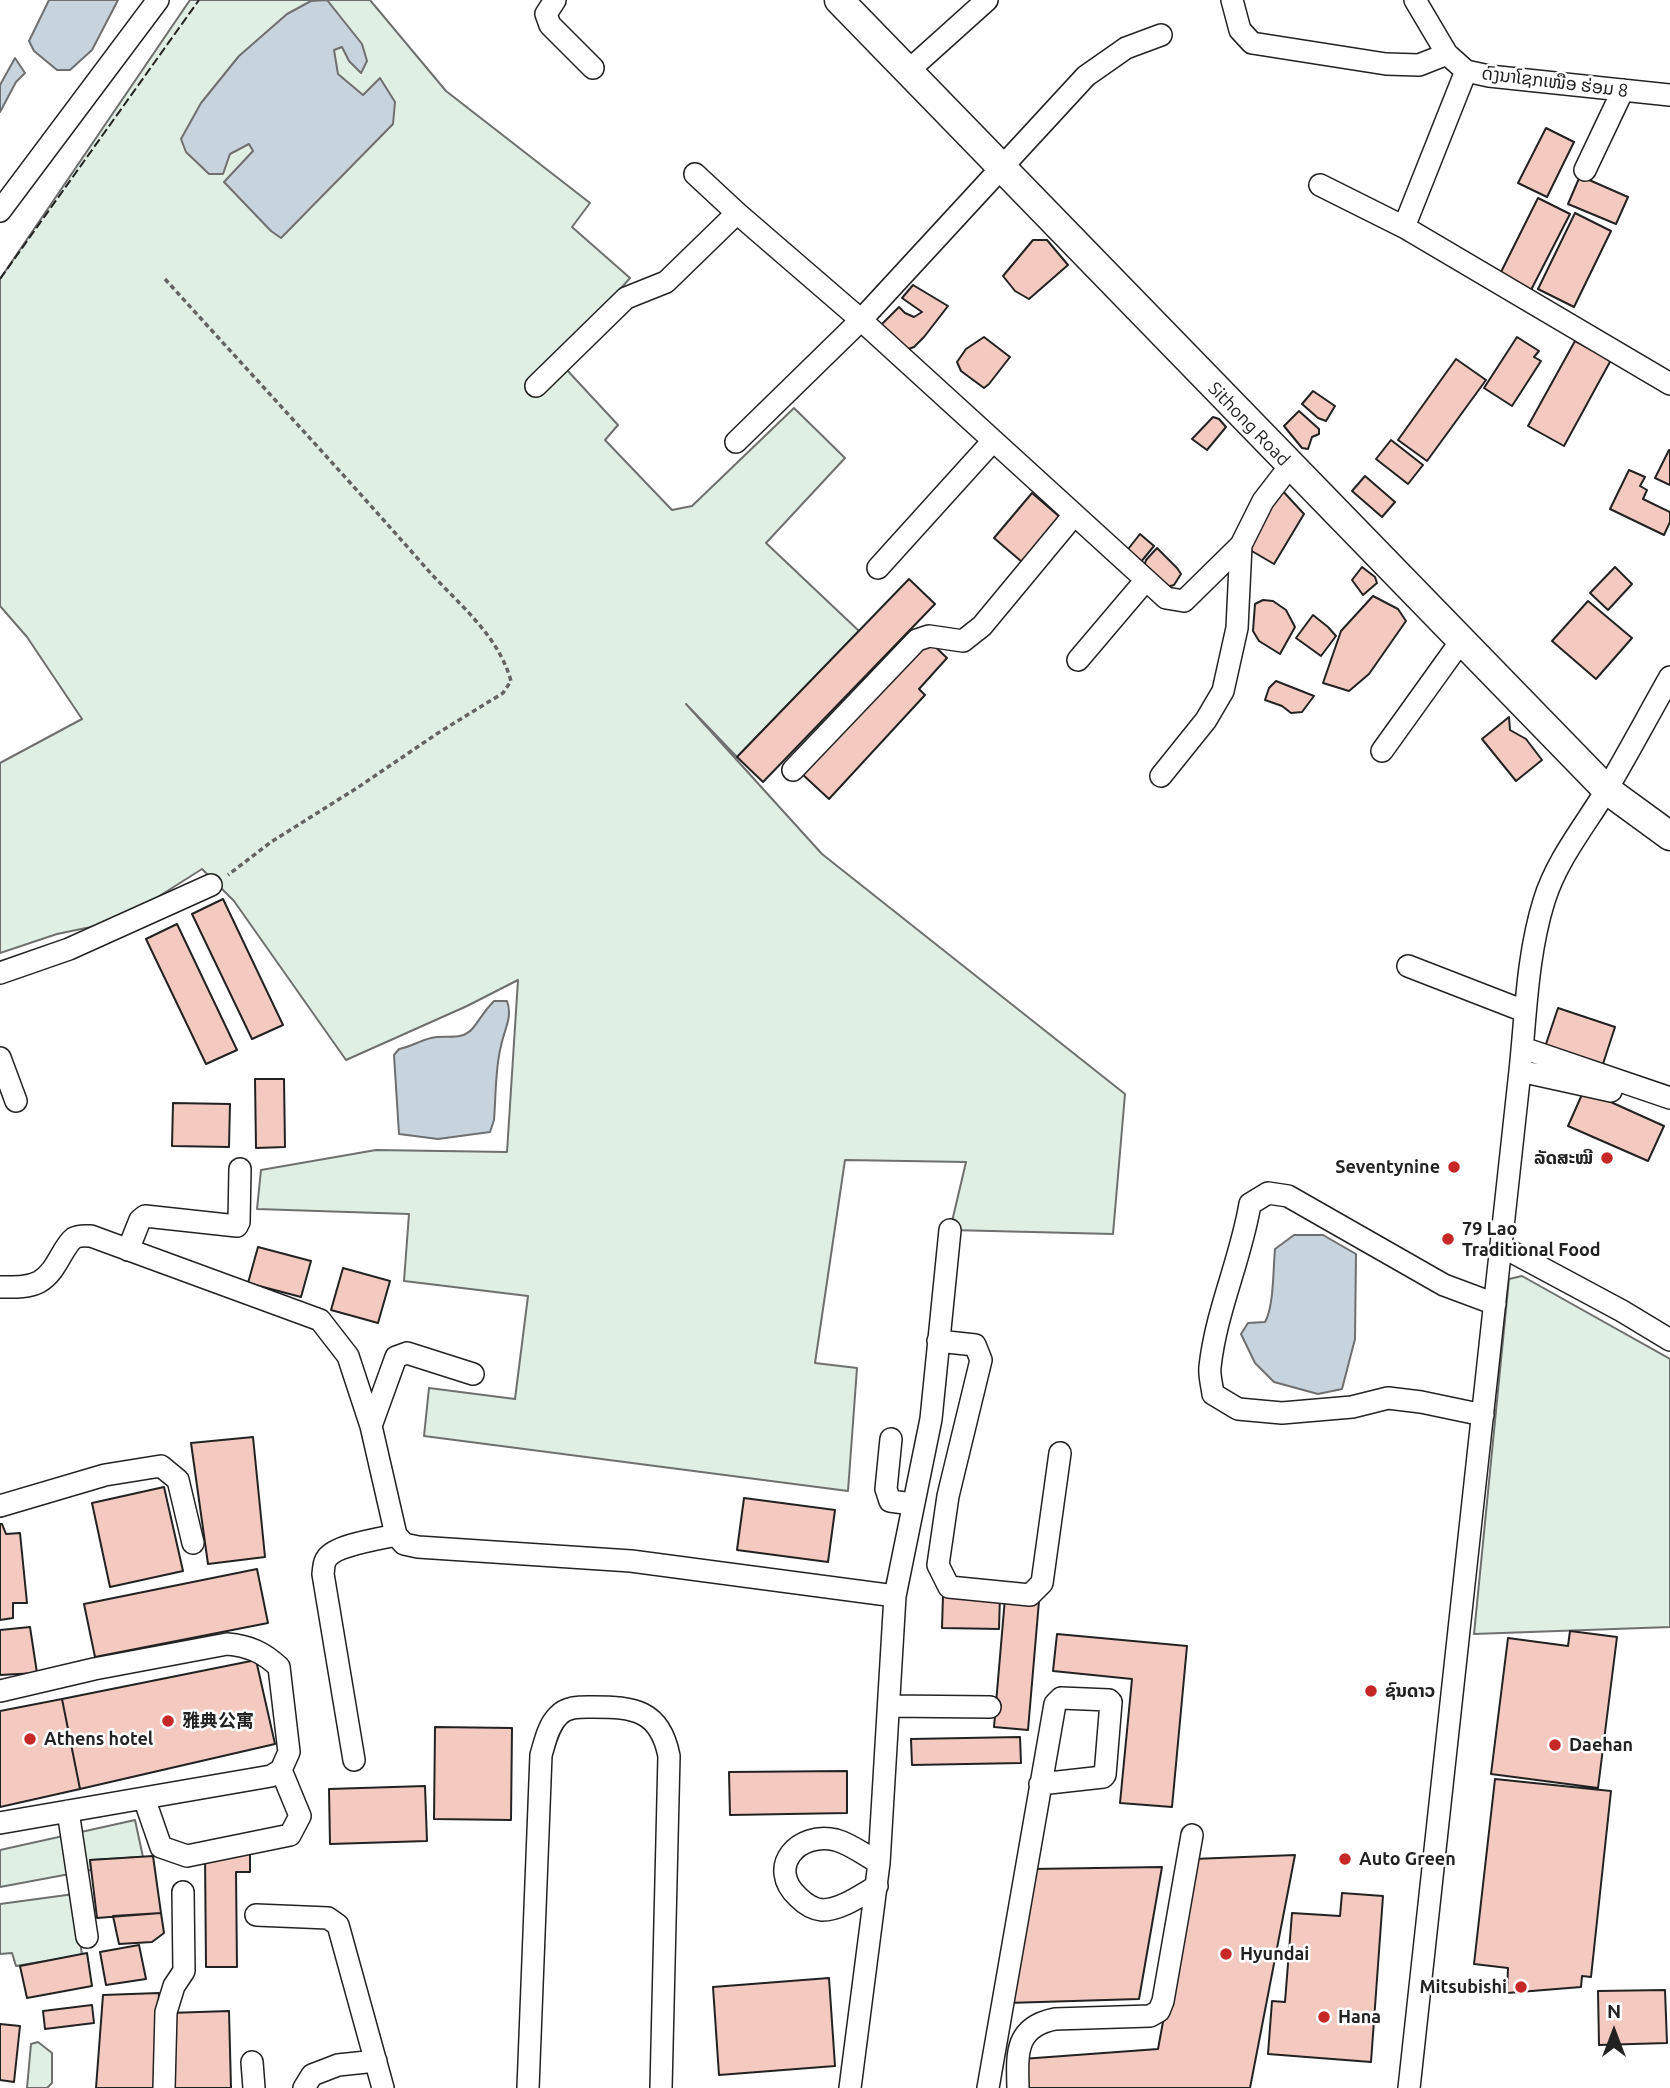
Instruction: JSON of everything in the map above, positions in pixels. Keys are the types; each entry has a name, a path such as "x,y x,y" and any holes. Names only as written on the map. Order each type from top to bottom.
{"main road":[{"name":"Sithong Road","path":"839,0 1607,790 1670,836"}],"street":[{"path":"0,211 158,0"},
{"path":"555,0 546,14 550,25 593,68"},
{"path":"908,71 987,0"},
{"path":"1232,0 1240,30 1252,43 1386,64 1419,65 1447,54"},
{"name":"ດົງນາໂຊກເໜືອ ຮ່ອມ 8","path":"1415,0 1447,54 1466,71 1489,76 1670,95"},
{"path":"736,442 861,320 1086,76 1126,48 1161,36"},
{"path":"1404,227 1466,71"},
{"path":"1585,170 1623,90"},
{"path":"695,174 861,320 1166,598 1184,601 1241,545 1264,501 1290,466"},
{"path":"1320,185 1404,227 1670,384"},
{"path":"536,386 626,298 666,282 737,213"},
{"path":"878,568 992,442"},
{"path":"793,770 917,640 929,636 962,641 982,626 1074,515"},
{"path":"1161,776 1206,720 1223,691 1237,628 1241,545"},
{"path":"1078,660 1145,581"},
{"path":"1382,751 1461,641"},
{"path":"1409,2088 1523,1048 1524,1011 1534,942 1545,899 1564,854 1607,790 1670,677"},
{"path":"0,972 69,949 211,885"},
{"path":"1408,966 1524,1011"},
{"path":"1523,1048 1670,1098"},
{"path":"0,1059 16,1101"},
{"path":"1520,1071 1604,1088 1670,1111"},
{"path":"128,1250 140,1220 145,1216 236,1226 239,1222 240,1169"},
{"path":"1483,1415 1388,1398 1352,1407 1282,1413 1238,1409 1213,1394 1209,1370 1219,1322 1245,1236 1250,1204 1268,1193 1289,1196 1346,1226 1444,1285 1495,1304"},
{"path":"850,2088 877,1886 895,1596 930,1419 950,1230"},
{"path":"0,1287 21,1287 40,1282 59,1264 73,1239 91,1236 320,1320 348,1356 371,1426 396,1535 404,1544 631,1561 895,1596"},
{"path":"1501,1246 1670,1340"},
{"path":"937,1341 975,1345 981,1360 948,1496 939,1565 949,1587 1030,1595 1042,1583 1060,1453"},
{"path":"371,1426 396,1357 407,1353 473,1374"},
{"path":"891,1439 886,1489 890,1501 912,1504"},
{"path":"0,1506 105,1475 161,1466 178,1479 193,1543"},
{"path":"354,1760 323,1574 324,1562 329,1555 340,1549 396,1535"},
{"path":"0,1691 94,1669 214,1646 243,1645 265,1653 279,1667 289,1752 281,1770 271,1776 0,1823"},
{"path":"988,2088 1040,1784 1056,1701 1061,1698 1109,1700 1111,1702 1105,1775 1040,1784"},
{"path":"889,1706 990,1707"},
{"path":"528,2088 541,1755 550,1726 559,1714 575,1707 625,1707 639,1711 651,1719 666,1742 669,1756 661,2088"},
{"path":"144,1798 161,1847 187,1856 277,1838 290,1835 300,1816 281,1770"},
{"path":"68,1811 87,1937"},
{"path":"1018,2088 1018,2055 1021,2042 1028,2030 1040,2022 1055,2019 1150,2016 1159,2011 1192,1835"},
{"path":"877,1886 838,1906 821,1910 812,1908 792,1891 785,1876 785,1864 795,1849 807,1842 826,1839 845,1844 879,1863"},
{"path":"164,2088 166,2012 174,1986 184,1971 183,1892"},
{"path":"256,1915 328,1918 338,1925 383,2088"},
{"path":"304,2088 312,2075 338,2065 376,2061"},
{"path":"252,2062 254,2088"}],"path":[{"path":"165,279 428,571 475,617 506,665 510,681 503,693 271,842 235,871 211,885"}],"green space":[{"path":"190,0 370,0 446,91 590,203 572,227 630,278 560,357 566,369 618,425 605,440 672,510 692,506 794,408 845,458 766,543 859,631 737,757 686,704 822,854 1125,1094 1113,1234 950,1230 966,1162 845,1160 815,1363 857,1368 848,1491 424,1436 429,1388 515,1399 528,1296 404,1281 409,1214 257,1209 261,1170 376,1150 507,1152 518,980 346,1060 234,901 202,869 120,921 57,934 0,953 0,763 82,719 27,637 0,606 0,279"},
{"path":"1522,1276 1670,1359 1670,1627 1474,1634 1509,1279"},
{"path":"135,1820 143,1857 90,1860 91,1870 0,1887 0,1850"},
{"path":"74,1894 82,1955 16,1966 12,1953 0,1954 0,1904"},
{"path":"38,2042 52,2053 52,2083 47,2088 27,2088 31,2044"}],"shaded area":[{"path":"49,0 118,0 92,50 70,70 57,70 34,51 29,41"},
{"path":"327,0 362,44 367,61 361,73 349,61 342,47 334,50 338,74 363,95 380,78 395,102 393,124 281,238 224,182 253,151 249,144 230,154 223,174 209,174 186,152 181,139 201,103 239,56 287,14 311,1"},
{"path":"15,58 25,73 16,82 0,112 0,85"},
{"path":"494,1001 507,1001 509,1013 499,1055 494,1120 490,1132 438,1139 399,1134 394,1055 399,1049 427,1039 463,1035 473,1028"},
{"path":"1294,1235 1323,1235 1356,1254 1355,1339 1342,1389 1318,1394 1274,1382 1255,1363 1241,1334 1248,1323 1265,1322 1272,1297 1275,1249"}],"building":[{"path":"1546,128 1574,142 1547,197 1518,183"},
{"path":"1580,176 1628,197 1616,224 1568,204"},
{"path":"1538,198 1570,214 1531,290 1500,274"},
{"path":"1575,213 1611,231 1574,307 1538,289"},
{"path":"1033,240 1047,240 1068,265 1029,299 1015,291 1003,276"},
{"path":"913,285 948,306 924,337 914,347 906,350 880,326 899,307 914,317 922,312 902,298"},
{"path":"984,337 1010,357 984,388 961,371 957,362 966,349"},
{"path":"1517,337 1539,351 1534,357 1541,361 1512,406 1484,388"},
{"path":"1575,341 1611,360 1564,446 1528,426"},
{"path":"1456,359 1486,380 1427,461 1398,440"},
{"path":"1313,391 1335,406 1326,421 1318,418 1302,404"},
{"path":"1299,411 1319,429 1319,434 1312,437 1308,449 1302,448 1284,426"},
{"path":"1213,417 1226,427 1207,450 1192,439"},
{"path":"1391,440 1423,465 1408,484 1376,459"},
{"path":"1670,451 1670,485 1655,478"},
{"path":"1629,470 1645,477 1640,486 1647,490 1643,499 1670,512 1670,522 1664,535 1610,509"},
{"path":"1365,476 1395,502 1382,517 1352,491"},
{"path":"1280,488 1304,514 1274,564 1250,550"},
{"path":"1032,493 1061,518 1022,562 994,538"},
{"path":"1140,534 1154,546 1140,563 1125,553"},
{"path":"1157,548 1181,574 1174,585 1167,587 1144,567 1146,560"},
{"path":"1362,567 1375,577 1377,583 1363,595 1352,580"},
{"path":"1615,567 1632,584 1608,610 1590,593"},
{"path":"909,579 935,604 763,782 737,757"},
{"path":"1373,596 1398,609 1406,621 1369,674 1349,691 1323,683 1341,631"},
{"path":"1263,600 1273,601 1286,610 1295,627 1280,654 1259,641 1253,631 1255,604"},
{"path":"1588,601 1632,638 1596,679 1552,641"},
{"path":"1313,615 1336,636 1321,656 1296,638"},
{"path":"926,638 947,658 919,689 925,695 829,799 801,773"},
{"path":"1276,681 1314,696 1302,712 1291,713 1282,706 1265,700 1269,688"},
{"path":"1509,717 1510,730 1526,739 1542,760 1516,781 1482,739"},
{"path":"223,899 283,1025 252,1039 192,914"},
{"path":"177,924 237,1050 206,1064 146,939"},
{"path":"1558,1008 1615,1027 1602,1067 1545,1047"},
{"path":"255,1079 284,1079 285,1147 256,1148"},
{"path":"1584,1090 1664,1126 1648,1161 1568,1126"},
{"path":"173,1103 230,1104 229,1147 172,1146"},
{"path":"258,1247 311,1261 301,1297 248,1283"},
{"path":"343,1268 390,1281 378,1323 331,1310"},
{"path":"253,1437 265,1557 208,1564 191,1443"},
{"path":"164,1487 183,1571 110,1587 92,1503"},
{"path":"744,1498 835,1510 828,1562 737,1550"},
{"path":"0,1524 6,1534 20,1533 27,1603 13,1603 13,1618 0,1620"},
{"path":"257,1569 268,1623 95,1657 84,1604"},
{"path":"943,1595 1000,1596 999,1629 942,1628"},
{"path":"1005,1598 1039,1601 1028,1730 994,1727"},
{"path":"30,1627 37,1673 0,1675 0,1630"},
{"path":"1570,1631 1617,1637 1598,1788 1491,1774 1508,1638 1568,1646"},
{"path":"1057,1634 1187,1646 1172,1807 1120,1803 1132,1679 1053,1671"},
{"name":"雅典公寓","path":"256,1660 275,1744 80,1789 62,1699"},
{"path":"62,1699 80,1789 0,1807 0,1711"},
{"path":"435,1727 512,1728 511,1820 434,1819"},
{"path":"1020,1737 1021,1763 912,1765 911,1739"},
{"path":"847,1771 847,1813 730,1815 729,1772"},
{"path":"1495,1779 1611,1791 1591,1977 1582,1976 1581,1987 1507,1993 1508,1968 1474,1964"},
{"path":"425,1786 427,1841 330,1844 329,1789"},
{"path":"250,1853 250,1872 236,1872 237,1967 206,1967 205,1854"},
{"name":"Hyundai","path":"1295,1855 1250,2088 1023,2088 1022,2059 1158,2049 1193,1859"},
{"path":"153,1856 161,1913 97,1918 90,1860"},
{"path":"1162,1867 1139,1999 1007,2003 1031,1869"},
{"path":"1342,1893 1383,1896 1371,2062 1268,2054 1272,2001 1285,2002 1292,1913 1340,1916"},
{"path":"161,1913 164,1933 152,1942 119,1944 113,1916"},
{"path":"139,1945 146,1979 106,1985 100,1952"},
{"path":"87,1953 92,1986 27,1998 20,1966"},
{"path":"829,1978 835,2066 719,2075 713,1987"},
{"path":"1665,1990 1667,2043 1599,2045 1598,1991"},
{"path":"159,1993 155,2088 96,2088 103,1995"},
{"path":"92,2005 94,2023 45,2029 43,2011"},
{"path":"229,2011 231,2088 171,2088 169,2013"},
{"path":"0,2024 20,2026 14,2082 0,2080"}],"fence":[{"path":"0,279 199,0"}],"place":[{"name":"ລັດສະໝີ","path":"1607,1158"},
{"name":"Seventynine","path":"1454,1167"},
{"name":"79 Lao Traditional Food","path":"1448,1239"},
{"name":"ຊົນດາວ","path":"1371,1691"},
{"name":"雅典公寓","path":"168,1721"},
{"name":"Athens hotel","path":"30,1739"},
{"name":"Daehan","path":"1555,1745"},
{"name":"Auto Green","path":"1345,1859"},
{"name":"Hyundai","path":"1226,1954"},
{"name":"Mitsubishi","path":"1521,1987"},
{"name":"Hana","path":"1324,2017"}]}
